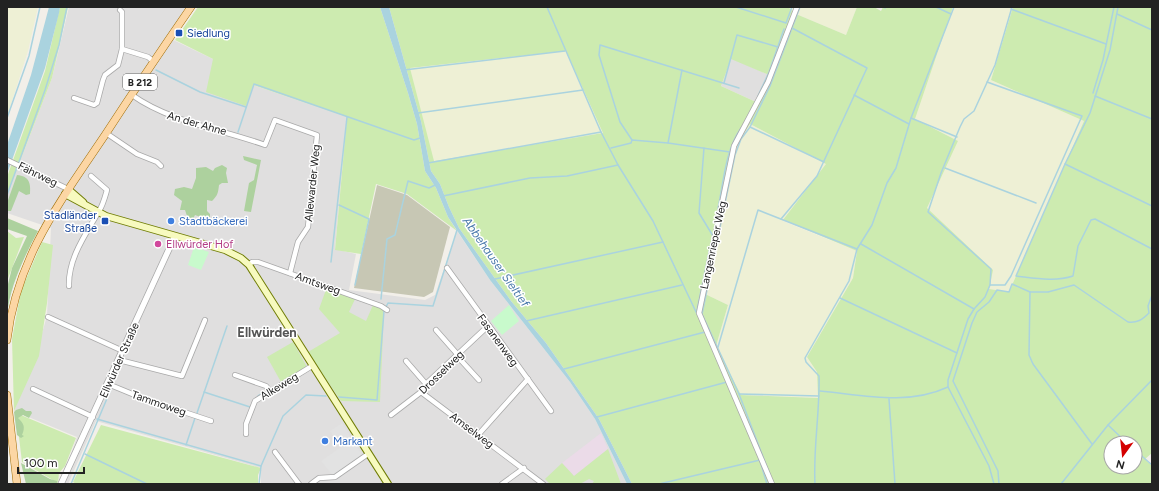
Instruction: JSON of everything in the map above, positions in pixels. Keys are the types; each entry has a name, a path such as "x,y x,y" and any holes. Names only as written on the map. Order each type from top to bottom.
{"main road":[{"name":"B 212","path":"7,340 12,305 24,267 39,236 67,191 191,7"},
{"path":"67,191 98,213 225,250 241,258 249,265 388,484"},
{"path":"7,395 17,484"}],"street":[{"name":"Langenrieper Weg","path":"772,484 699,313 734,146 768,82 797,7"},
{"path":"74,98 94,105 97,103 105,75 118,65 122,49 122,12 120,10"},
{"path":"122,49 148,58 154,62"},
{"name":"An der Ahne","path":"132,95 152,108 171,116 266,145"},
{"name":"Allewarder Weg","path":"266,145 275,120 317,135 308,227 298,242 290,273"},
{"path":"106,133 137,154 157,162 161,166"},
{"name":"Fährweg","path":"7,160 21,165 67,191"},
{"path":"69,286 72,261 98,213 107,190 91,176"},
{"name":"Ellwürder Straße","path":"61,484 175,236"},
{"name":"Amtsweg","path":"249,265 252,262 258,262 381,306 387,310"},
{"name":"Fasanenweg","path":"446,268 551,411"},
{"path":"48,317 123,351"},
{"path":"119,360 182,376 205,320"},
{"name":"Drosselweg","path":"391,415 421,392 426,384 488,326"},
{"path":"436,330 479,380"},
{"path":"406,361 426,384"},
{"name":"Alkeweg","path":"246,434 246,424 255,401 312,366"},
{"path":"235,375 266,386 270,391"},
{"path":"478,435 528,379"},
{"name":"Tammoweg","path":"108,384 142,398 211,420"},
{"path":"33,389 93,417"},
{"name":"Amselweg","path":"421,392 524,468 543,484"},
{"path":"276,452 299,484"},
{"path":"311,484 319,478 335,477 368,454"},
{"path":"502,484 524,468"}],"shaded area":[{"path":"7,7 38,7 28,51 7,117"},
{"path":"69,7 187,7 167,37 213,59 253,85 347,117 335,249 356,254 349,290 425,300 435,295 457,231 490,280 570,382 595,419 627,484 261,484 261,468 96,421 68,484 60,484 77,437 14,411 35,357 47,316 51,228 7,213 7,195 52,78"},
{"path":"788,7 857,7 846,35 796,14"},
{"path":"953,7 1013,7 991,80 1084,121 1009,292 989,289 992,270 927,208 958,141 915,119"},
{"path":"567,51 603,133 433,161 410,68"},
{"path":"731,58 769,75 756,102 721,86"},
{"path":"750,124 827,164 783,221 857,251 853,278 807,357 817,372 818,398 741,395 716,346 728,305 703,293 731,154"},
{"path":"377,185 407,195 450,227 433,292 424,297 354,288"},
{"path":"342,423 362,455 333,476 321,461 341,447 330,431"},
{"path":"601,433 608,449 574,476 562,463"}],"green space":[{"path":"60,7 68,7 52,78 7,195 7,177 45,71"},
{"path":"198,7 380,7 417,124 425,171 436,188 448,217 457,231 407,194 376,184 361,254 335,250 347,117 253,85 246,106 206,92 213,59 175,40"},
{"path":"389,7 788,7 796,14 846,35 857,7 874,7 881,11 883,7 953,7 915,119 958,141 927,208 993,270 989,289 1009,292 1084,121 991,80 1013,7 1152,7 1152,453 1145,459 1152,466 1152,484 632,484 599,419 546,343 511,301 459,228 440,184 431,171 421,121","holes":["566,51 603,133 434,161 410,68","731,59 769,75 756,102 721,86","750,124 826,164 783,220 857,251 853,278 807,357 817,372 818,398 741,395 716,346 728,305 703,293 731,154"]},
{"path":"243,156 261,160 251,212 244,211 249,183 254,180 257,165 244,160"},
{"path":"222,165 227,168 226,173 228,183 222,183 219,185 218,192 212,201 207,200 207,211 210,214 210,217 203,218 195,215 193,219 188,219 185,210 180,210 182,201 174,195 175,189 184,187 192,189 196,178 196,168 206,167 213,171 215,168"},
{"path":"17,175 27,179 30,187 30,194 26,195 19,191 11,211 8,211 7,203"},
{"path":"7,218 38,231 14,283 7,315 7,288 12,268 27,236 7,229"},
{"path":"7,231 16,238 24,237 7,281"},
{"path":"42,242 53,245 47,303 39,356 14,411 12,339 21,291"},
{"path":"194,247 209,252 201,270 188,265"},
{"path":"327,287 356,297 349,312 366,321 373,305 384,310 380,402 341,401 308,352 340,333 319,309"},
{"path":"509,305 519,321 502,335 491,321"},
{"path":"293,342 307,367 281,382 267,357"},
{"path":"22,408 26,411 31,411 32,413 29,418 23,415 18,418 23,423 24,427 22,435 24,436 21,438 17,435 14,412"},
{"path":"16,413 76,438 65,466 59,473 58,483 22,462"},
{"path":"101,425 261,468 258,475 258,483 76,484 73,482"},
{"path":"608,449 621,484 592,484 594,481 589,479 580,484 550,484 545,479 562,463 574,476"},
{"path":"21,463 50,479 57,481 57,484 26,484"}],"water":[{"path":"49,7 60,7 59,13 45,68 7,174 7,145 31,75"},
{"path":"380,7 389,7 421,121 431,171 440,184 459,228 511,301 546,343 599,419 632,484 627,484 595,419 570,382 490,280 448,217 436,188 425,171 417,124"}],"waterway":[{"path":"7,118 29,56 40,7"},
{"path":"7,195 45,90 59,45 67,7"},
{"path":"547,7 601,132 618,165 653,221 697,314"},
{"path":"736,7 786,23 792,7"},
{"path":"770,475 739,394 702,314 735,155 741,139 750,127 770,86 800,7"},
{"path":"936,7 951,14"},
{"path":"815,484 819,376 806,362 805,358 849,281 857,249 872,225 887,183 896,168 911,118 954,7"},
{"path":"994,484 989,466 948,387 948,380 968,319 974,309 985,297 990,285 991,269 928,212 941,173 960,127 964,119 974,111 995,65 1012,7"},
{"path":"1093,93 1103,60 1114,7"},
{"path":"1118,7 1110,50 1090,113 1065,164 1016,276 1052,279 1073,276 1078,246 1091,220 1095,219 1152,249"},
{"path":"1011,9 1106,44"},
{"path":"1117,14 1152,30"},
{"path":"781,219 817,176 867,68 792,28"},
{"path":"758,96 769,72 784,29"},
{"path":"724,83 737,35 778,47"},
{"path":"632,140 620,122 599,55 600,45 739,88"},
{"path":"404,70 565,51"},
{"path":"156,70 200,92 246,107"},
{"path":"668,143 682,70"},
{"path":"987,82 1082,116 1011,276 1005,285 990,285"},
{"path":"238,132 254,84 414,140 420,138"},
{"path":"418,113 583,90"},
{"path":"854,95 909,124"},
{"path":"1095,96 1152,119"},
{"path":"331,262 347,117"},
{"path":"911,118 957,137"},
{"path":"750,127 824,162"},
{"path":"718,208 728,156 741,128"},
{"path":"428,163 601,132"},
{"path":"611,148 631,143 632,140 668,143 730,152"},
{"path":"704,148 699,213 713,236"},
{"path":"1065,164 1152,206"},
{"path":"443,196 530,178 567,176 618,165"},
{"path":"945,168 1036,203"},
{"path":"381,299 387,239 395,235 408,181 429,188 435,185"},
{"path":"339,205 369,219 355,285"},
{"path":"718,347 758,210 857,249"},
{"path":"386,307 388,303 433,306 457,230"},
{"name":"Abbehauser Sieltief","path":"495,279 663,242"},
{"path":"861,244 974,309"},
{"path":"697,310 710,248"},
{"path":"999,484 998,471 953,381 977,312 989,302 997,290 1009,292 1012,284 1030,292 1048,292 1074,285 1128,322 1134,322 1142,319 1149,313 1148,306 1152,295"},
{"path":"526,321 682,285"},
{"path":"1030,292 1029,355 1033,364 1092,444"},
{"path":"840,298 957,353"},
{"path":"339,397 377,400 384,311"},
{"path":"197,413 227,326"},
{"path":"564,369 705,332"},
{"path":"1061,484 1108,425 1152,380"},
{"path":"597,417 727,382"},
{"path":"820,391 869,397 901,398 932,393 948,387"},
{"path":"71,484 111,389"},
{"path":"204,392 250,407"},
{"path":"258,396 263,393"},
{"path":"739,394 819,396"},
{"path":"259,484 261,466 283,416 306,395 326,396"},
{"path":"889,399 895,484"},
{"path":"186,445 195,418"},
{"path":"97,419 261,466"},
{"path":"1108,425 1119,435"},
{"path":"85,454 147,484"},
{"path":"1143,457 1152,465"},
{"path":"659,484 760,460"},
{"path":"760,461 767,484"}],"place":[{"name":"Siedlung","path":"179,33"},
{"name":"Stadländer Straße","path":"105,221"},
{"name":"Stadtbäckerei","path":"171,221"},
{"name":"Ellwürder Hof","path":"158,244"},
{"name":"Markant","path":"325,441"}],"district":[{"name":"Ellwürden","path":"267,332"}]}
